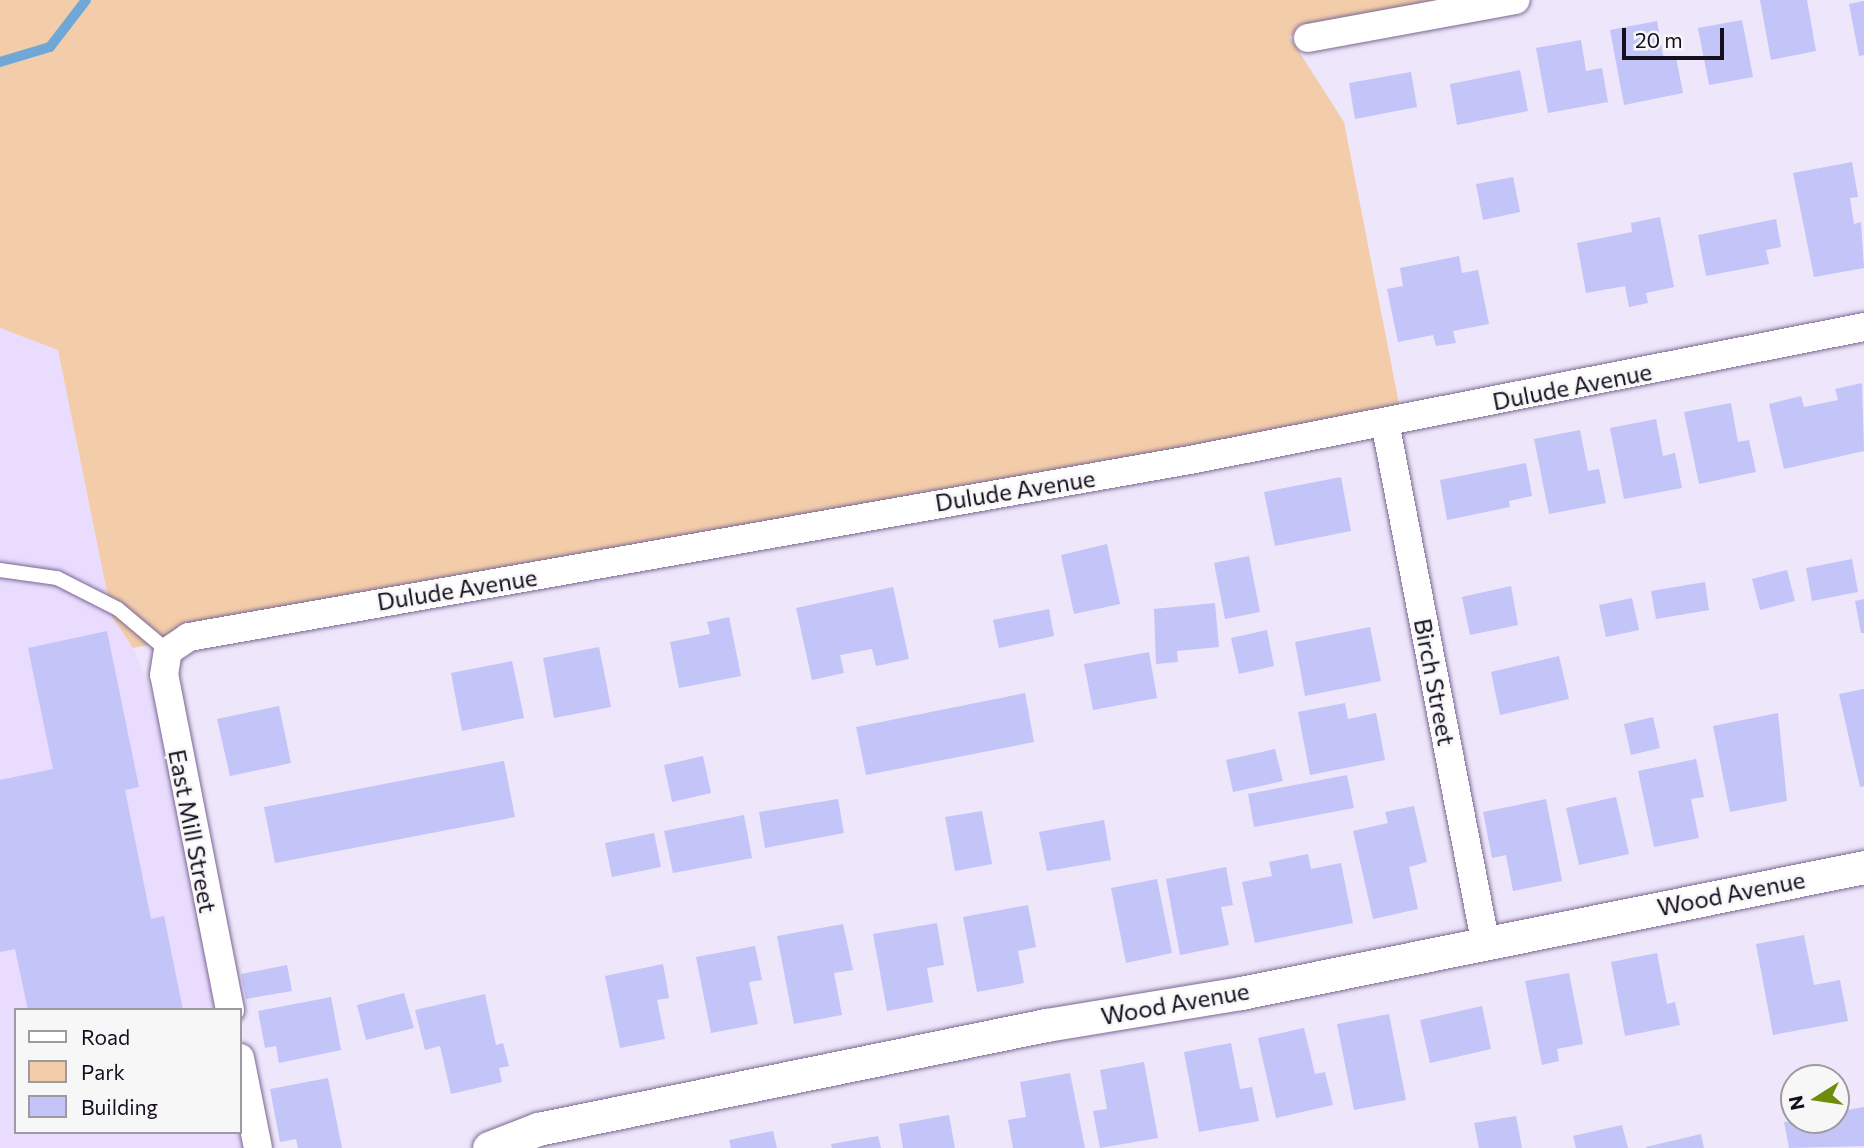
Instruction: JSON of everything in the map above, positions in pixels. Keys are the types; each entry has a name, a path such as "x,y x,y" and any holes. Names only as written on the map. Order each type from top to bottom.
{"street":[{"path":"1308,38 1516,0"},
{"name":"Dulude Avenue","path":"168,651 189,637 294,615 532,577 1385,422 1864,327"},
{"name":"Birch Street","path":"1385,422 1485,941"},
{"name":"East Mill Street","path":"168,651 164,675 178,760 230,1008"},
{"name":"Wood Avenue","path":"494,1147 538,1129 1864,867"},
{"path":"242,1068 258,1148"}],"lane":[{"path":"0,570 57,578 118,609 168,651"}],"shaded area":[{"path":"0,328 58,350 112,617 133,648 168,735 224,1008 14,1008 14,1134 242,1134 242,1099 252,1148 0,1148"}],"green space":[{"path":"0,0 1516,0 1289,36 1344,122 1400,409 133,648 112,617 58,350 0,328"}],"building":[{"path":"1760,0 1807,0 1816,51 1771,60"},
{"path":"1864,1 1864,55 1859,56 1849,4"},
{"path":"1742,20 1753,77 1709,85 1698,28"},
{"path":"1657,21 1664,60 1676,57 1683,93 1624,105 1610,30"},
{"path":"1581,40 1586,71 1602,68 1608,102 1548,113 1536,48"},
{"path":"1520,70 1528,111 1457,125 1450,84"},
{"path":"1411,72 1417,107 1355,119 1349,83"},
{"path":"1852,162 1858,197 1850,198 1854,224 1861,222 1864,268 1814,277 1793,173"},
{"path":"1513,177 1520,212 1483,220 1476,184"},
{"path":"1660,217 1674,287 1646,293 1648,303 1629,307 1625,286 1586,293 1577,243 1632,232 1631,223"},
{"path":"1776,219 1781,247 1766,250 1769,264 1706,276 1698,235"},
{"path":"1459,256 1462,273 1478,270 1489,324 1453,331 1456,343 1436,346 1433,335 1398,342 1387,289 1403,286 1400,268"},
{"path":"1862,383 1864,451 1784,469 1769,404 1801,396 1804,407 1838,400 1835,389"},
{"path":"1731,403 1738,442 1749,440 1756,472 1699,484 1684,412"},
{"path":"1656,419 1663,456 1675,453 1682,488 1624,499 1610,428"},
{"path":"1580,430 1588,471 1599,469 1606,503 1549,514 1534,439"},
{"path":"1526,463 1532,496 1509,501 1510,507 1447,520 1440,480"},
{"path":"1341,477 1351,531 1275,546 1264,492"},
{"path":"1107,544 1120,604 1074,614 1061,555"},
{"path":"1249,556 1260,612 1225,619 1214,563"},
{"path":"1852,559 1858,592 1812,601 1806,568"},
{"path":"1787,570 1795,601 1760,610 1752,579"},
{"path":"1705,582 1709,610 1656,619 1651,591"},
{"path":"1511,586 1518,625 1470,635 1462,597"},
{"path":"893,587 909,659 876,666 872,649 840,655 844,673 812,680 796,608"},
{"path":"1632,598 1639,630 1606,637 1599,605"},
{"path":"1864,599 1864,633 1861,633 1855,601"},
{"path":"1215,603 1219,647 1177,651 1178,662 1156,664 1154,609"},
{"path":"1049,609 1054,636 999,648 993,620"},
{"path":"729,617 741,676 679,688 670,642 710,634 707,622"},
{"path":"1370,627 1381,681 1305,696 1295,642"},
{"path":"1267,630 1274,666 1239,674 1231,638"},
{"path":"107,631 139,787 125,790 151,919 164,916 183,1008 28,1008 15,949 0,952 0,780 53,769 28,648"},
{"path":"599,647 611,707 554,718 543,658"},
{"path":"1149,652 1157,698 1093,710 1084,664"},
{"path":"1559,656 1569,699 1500,715 1491,672"},
{"path":"512,661 524,718 462,731 451,673"},
{"path":"1864,689 1864,786 1860,787 1839,694"},
{"path":"1025,693 1034,742 866,775 856,727"},
{"path":"1345,703 1348,719 1376,713 1385,760 1310,775 1298,712"},
{"path":"279,706 291,763 230,776 217,719"},
{"path":"1778,713 1787,801 1730,812 1713,726"},
{"path":"1653,717 1660,748 1631,755 1624,724"},
{"path":"1275,749 1283,781 1233,792 1226,760"},
{"path":"703,756 711,793 672,802 664,765"},
{"path":"1696,759 1704,797 1691,799 1699,838 1654,847 1638,771"},
{"path":"504,761 515,817 275,863 264,807"},
{"path":"1347,775 1354,808 1254,827 1248,794"},
{"path":"1616,797 1629,854 1579,865 1566,808"},
{"path":"838,799 844,833 765,848 759,812"},
{"path":"1546,799 1562,881 1513,891 1506,855 1492,858 1483,812"},
{"path":"1414,806 1427,862 1409,867 1418,909 1373,919 1353,831 1388,823 1385,812"},
{"path":"982,811 992,864 955,871 945,817"},
{"path":"744,815 752,858 673,873 664,831"},
{"path":"1104,820 1111,860 1047,871 1039,832"},
{"path":"654,833 661,867 612,877 605,843"},
{"path":"1308,854 1311,869 1341,863 1353,923 1255,943 1242,882 1272,876 1269,862"},
{"path":"1226,867 1233,905 1221,907 1229,945 1180,955 1166,879"},
{"path":"1157,879 1172,953 1126,963 1111,888"},
{"path":"1028,905 1036,947 1018,951 1024,983 977,992 963,917"},
{"path":"937,923 944,965 927,968 933,1002 887,1011 873,934"},
{"path":"843,924 853,970 834,973 842,1015 794,1024 777,936"},
{"path":"1804,935 1814,985 1840,980 1848,1021 1773,1035 1756,944"},
{"path":"755,946 762,980 749,982 758,1024 711,1033 696,957"},
{"path":"1657,953 1667,1004 1675,1002 1680,1025 1625,1036 1611,962"},
{"path":"663,964 669,998 657,1000 665,1039 620,1048 605,976"},
{"path":"287,965 292,991 246,999 241,974"},
{"path":"1569,973 1583,1044 1557,1049 1559,1061 1542,1065 1525,981"},
{"path":"404,993 414,1028 366,1040 357,1005"},
{"path":"485,994 496,1045 503,1043 509,1066 499,1068 502,1082 451,1094 440,1046 425,1050 415,1010"},
{"path":"331,997 341,1050 279,1063 276,1046 265,1048 258,1011"},
{"path":"1482,1006 1491,1049 1430,1063 1420,1020"},
{"path":"1389,1014 1406,1100 1354,1110 1337,1024"},
{"path":"1304,1028 1315,1074 1325,1072 1333,1105 1276,1118 1258,1038"},
{"path":"1231,1043 1240,1089 1252,1087 1259,1121 1199,1132 1184,1052"},
{"path":"1144,1062 1158,1138 1100,1148 1093,1111 1107,1109 1100,1070"},
{"path":"1070,1073 1085,1148 1013,1148 1008,1120 1026,1117 1020,1082"},
{"path":"328,1078 342,1148 298,1148 296,1139 280,1142 270,1089"},
{"path":"1864,1107 1864,1146 1789,1148 1786,1134 1850,1134 1850,1110"},
{"path":"949,1115 955,1148 903,1148 899,1124"},
{"path":"1516,1116 1522,1148 1479,1148 1474,1123"},
{"path":"1622,1125 1628,1148 1576,1148 1573,1136"},
{"path":"773,1131 777,1148 731,1148 729,1140"},
{"path":"1701,1134 1704,1148 1646,1148 1646,1147"},
{"path":"878,1136 881,1148 832,1148 831,1144"}],"waterway":[{"path":"0,62 50,47 86,0"}]}
